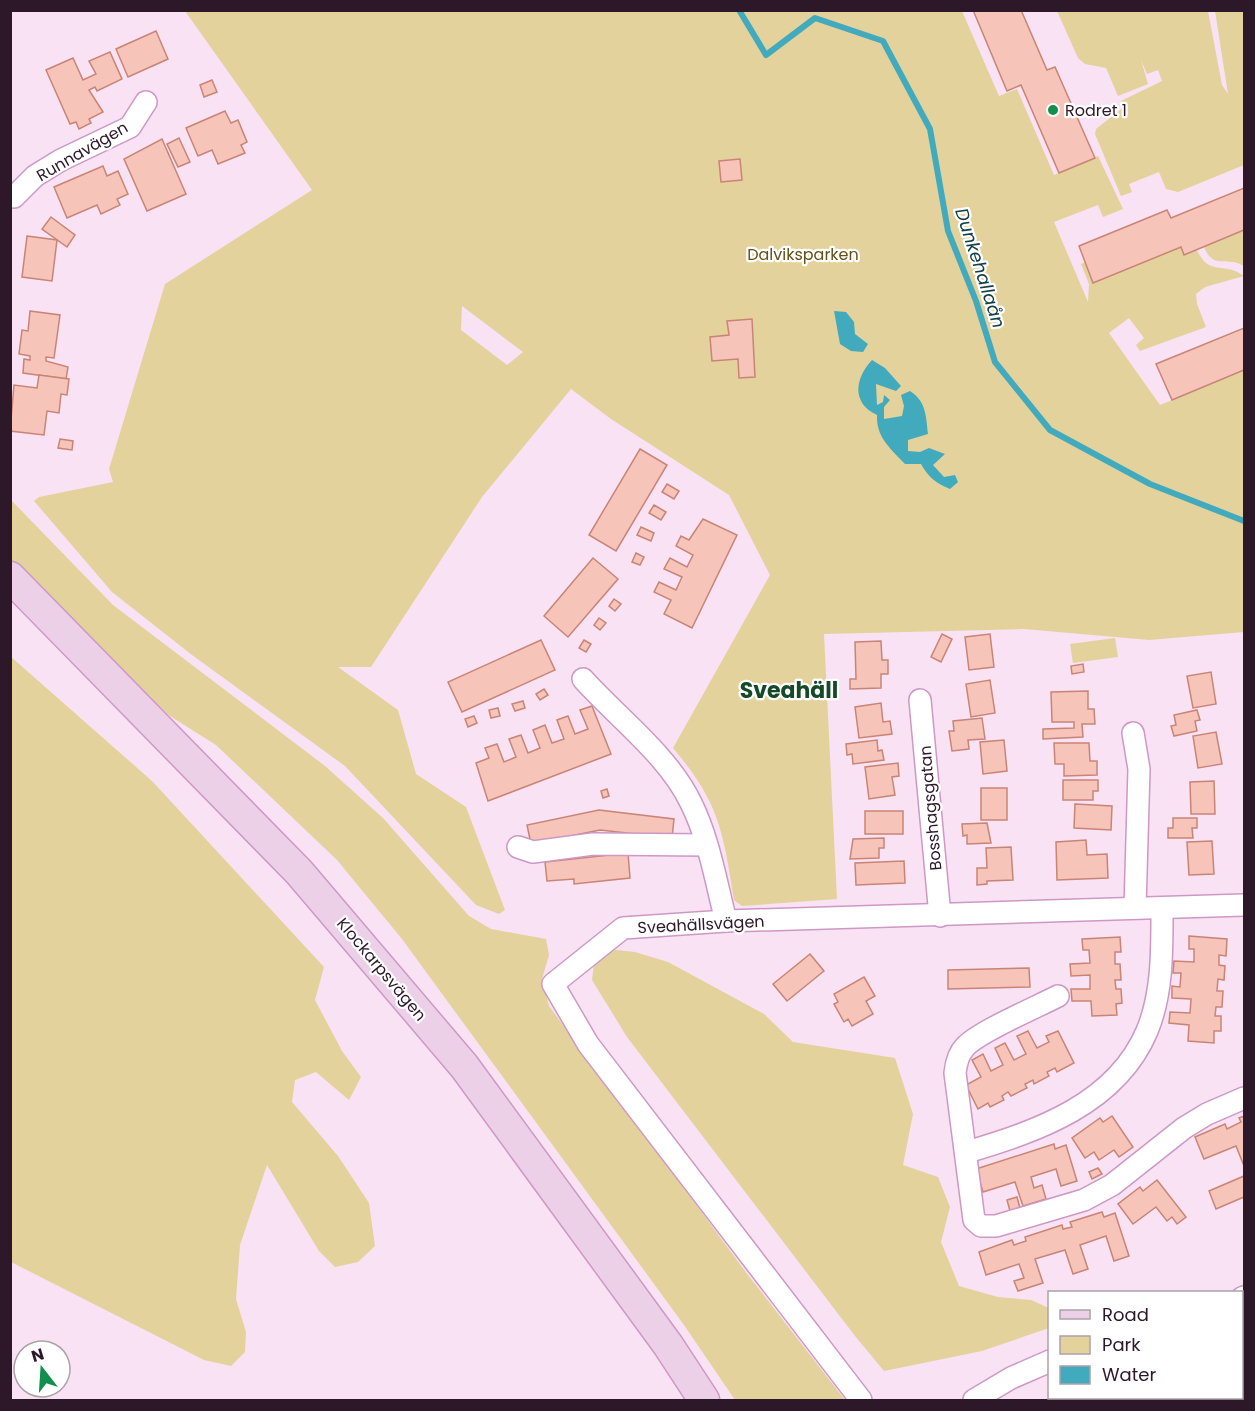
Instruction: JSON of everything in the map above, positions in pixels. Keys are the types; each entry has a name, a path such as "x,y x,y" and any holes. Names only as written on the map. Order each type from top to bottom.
{"street":[{"name":"Runnavägen","path":"12,199 35,176 61,160 130,127 146,102"},
{"name":"Klockarpsvägen","path":"10,578 299,872 464,1066 668,1345 704,1401"},
{"path":"584,679 660,759 691,801 706,845 726,921"},
{"name":"Bosshagsgatan","path":"920,700 940,916"},
{"path":"1133,734 1139,769 1135,908"},
{"path":"518,847 533,852 593,844 706,845"},
{"name":"Sveahällsvägen","path":"861,1401 588,1044 553,984 623,928 726,921 1245,905"},
{"path":"967,1152 1049,1124 1091,1101 1129,1064 1147,1030 1157,997 1162,949 1162,908"},
{"path":"1058,996 982,1035 965,1046 957,1061 955,1073 974,1220 981,1227 996,1226 1084,1200 1112,1185 1184,1128 1207,1114 1245,1098"},
{"path":"974,1401 1011,1378 1048,1362"}],"green space":[{"name":"Dalviksparken","path":"185,11 962,11 999,96 1017,89 1054,175 1098,156 1123,209 1103,217 1098,205 1054,222 1088,302 1089,284 1081,264 1085,262 1094,283 1181,247 1184,255 1197,250 1202,258 1212,266 1230,269 1244,276 1205,287 1196,294 1197,304 1206,327 1140,351 1136,345 1144,338 1129,318 1109,333 1160,405 1244,370 1244,632 1149,640 1024,629 824,634 837,899 742,906 734,900 717,818 700,785 673,748 770,575 729,495 611,419 571,389 482,497 371,667 338,667 398,710 416,774 466,807 505,910 499,914 476,905 345,766 192,655 112,592 34,501 39,497 113,482 109,469 165,284 312,190","holes":["462,306 523,352 507,365 461,330"]},
{"path":"1057,11 1208,11 1222,85 1228,94 1215,11 1244,11 1244,165 1178,192 1166,189 1159,172 1129,184 1132,192 1121,196 1095,134 1096,129 1124,107 1121,101 1162,81 1158,70 1147,74 1141,60 1148,84 1118,96 1106,68 1085,64 1078,58"},
{"path":"1244,230 1244,266 1238,263 1216,261 1204,247"},
{"path":"11,500 113,605 325,766 383,818 469,916 491,929 546,939 549,955 542,979 549,1006 748,1275 845,1400 735,1400 684,1325 402,939 337,860 216,745 170,716 11,567"},
{"path":"1115,638 1118,657 1073,663 1070,644"},
{"path":"10,656 152,781 324,967 315,1000 342,1051 361,1077 349,1100 316,1072 295,1080 292,1102 338,1156 369,1203 375,1246 358,1262 335,1267 319,1251 267,1165 240,1245 236,1299 246,1332 245,1352 231,1366 204,1360 11,1262"},
{"path":"607,949 635,952 668,962 764,1014 793,1042 895,1058 913,1114 903,1165 938,1177 950,1207 941,1242 959,1286 998,1297 1031,1300 1048,1308 1048,1328 982,1351 884,1371 627,1037 592,980 594,964"}],"water":[{"path":"834,311 846,312 854,322 855,334 868,344 863,352 851,351 840,344"},
{"path":"872,360 885,368 901,386 896,391 876,384 877,405 883,402 884,395 890,400 884,407 884,419 902,416 904,406 901,395 910,391 919,399 927,421 928,434 908,440 908,451 920,452 929,448 945,454 933,465 944,477 955,475 958,482 950,489 933,479 921,464 905,464 881,436 877,415 863,404 858,390 862,374"}],"building":[{"name":"Rodret 1","path":"973,10 1021,10 1047,70 1055,67 1095,158 1059,173 1021,85 1007,91"},
{"path":"156,31 168,59 128,77 116,49"},
{"path":"110,52 122,79 97,91 95,87 89,90 103,112 89,119 91,123 79,129 76,122 70,124 46,70 73,58 83,80 96,74 89,61"},
{"path":"212,80 217,92 204,97 200,85"},
{"path":"225,111 231,123 238,120 247,142 241,145 245,153 218,164 212,150 198,156 186,128"},
{"path":"179,138 190,162 178,167 167,144"},
{"path":"162,139 186,194 147,211 124,159"},
{"path":"740,159 742,180 721,182 719,161"},
{"path":"103,166 107,176 118,171 128,194 117,199 120,205 101,214 97,205 67,218 54,187"},
{"path":"1244,188 1244,230 1184,255 1181,247 1093,283 1079,246 1167,210 1171,218"},
{"path":"51,217 75,235 67,247 42,229"},
{"path":"27,236 57,240 52,281 22,277"},
{"path":"30,311 60,315 54,358 46,357 46,361 68,367 66,379 23,373 24,359 30,360 30,356 19,354 22,330 28,331"},
{"path":"752,319 755,377 739,378 738,359 712,361 710,337 729,335 727,321"},
{"path":"1244,328 1244,370 1172,400 1156,364"},
{"path":"39,375 69,379 67,395 61,394 59,413 47,411 44,435 10,431 14,385 37,388"},
{"path":"60,439 73,441 72,450 58,448"},
{"path":"640,449 667,465 616,551 589,535"},
{"path":"667,484 679,491 674,499 662,492"},
{"path":"654,505 666,512 661,520 649,513"},
{"path":"703,519 737,535 692,628 664,614 671,600 654,592 659,582 676,590 682,577 664,569 670,558 687,567 693,555 676,546 681,536 689,540"},
{"path":"641,527 654,533 651,541 637,535"},
{"path":"636,553 644,557 640,565 632,562"},
{"path":"593,558 618,579 568,637 544,616"},
{"path":"614,599 621,604 615,611 609,606"},
{"path":"599,618 606,623 600,630 594,625"},
{"path":"942,634 952,639 941,662 931,657"},
{"path":"990,634 994,667 969,670 965,637"},
{"path":"541,640 555,670 462,712 448,682"},
{"path":"584,640 591,644 586,652 579,648"},
{"path":"881,641 882,660 888,660 888,674 881,674 881,688 850,689 850,679 856,679 855,642"},
{"path":"1083,664 1084,672 1072,674 1071,666"},
{"path":"1211,672 1216,704 1193,708 1187,676"},
{"path":"990,680 995,713 971,717 966,684"},
{"path":"544,689 548,695 540,700 536,694"},
{"path":"1088,691 1088,709 1094,709 1095,724 1082,724 1083,737 1043,739 1043,729 1074,728 1074,722 1052,722 1051,692"},
{"path":"523,701 525,708 515,711 512,704"},
{"path":"881,703 883,722 890,721 892,734 859,738 855,707"},
{"path":"592,706 611,754 488,801 476,763 489,758 485,748 497,744 504,762 516,757 509,739 521,735 528,753 540,748 533,730 545,725 552,743 564,739 557,720 568,716 575,734 588,729 580,710"},
{"path":"498,708 500,716 491,718 489,710"},
{"path":"1197,710 1200,720 1195,721 1197,731 1174,736 1171,726 1176,725 1174,715"},
{"path":"474,716 477,723 468,727 465,719"},
{"path":"982,718 985,739 968,740 969,749 952,751 949,731 954,731 953,721"},
{"path":"1216,732 1222,764 1198,768 1193,736"},
{"path":"877,740 878,751 882,750 884,760 853,764 852,754 847,755 846,744"},
{"path":"1004,740 1007,771 983,774 980,742"},
{"path":"1054,743 1089,743 1090,761 1097,761 1097,775 1064,776 1064,764 1055,764"},
{"path":"898,763 899,776 892,777 895,795 869,799 865,767"},
{"path":"1063,780 1098,780 1098,791 1093,791 1093,800 1063,800"},
{"path":"1214,781 1215,814 1191,814 1190,782"},
{"path":"981,788 1007,788 1007,820 981,820"},
{"path":"607,789 609,796 603,798 601,791"},
{"path":"1075,804 1112,806 1111,830 1074,828"},
{"path":"599,810 674,819 672,838 600,830 531,844 527,825"},
{"path":"865,811 903,811 903,834 865,834"},
{"path":"1173,818 1197,818 1197,828 1192,828 1193,838 1168,838 1168,828 1173,828"},
{"path":"987,823 991,843 967,844 967,835 963,836 962,824"},
{"path":"884,838 884,848 879,848 879,858 850,859 853,839"},
{"path":"1086,840 1087,855 1107,854 1108,878 1057,880 1056,842"},
{"path":"1212,841 1214,874 1189,875 1187,842"},
{"path":"1011,847 1013,880 987,881 987,884 977,885 977,868 987,868 986,848"},
{"path":"628,853 630,878 574,884 574,879 547,881 545,862"},
{"path":"904,861 905,883 856,885 855,863"},
{"path":"1189,936 1227,939 1226,956 1219,955 1219,965 1225,966 1224,980 1218,979 1217,991 1223,991 1222,1007 1216,1007 1215,1016 1221,1016 1221,1031 1214,1031 1214,1043 1188,1041 1189,1025 1169,1023 1170,1012 1190,1013 1191,999 1172,998 1172,986 1180,987 1181,973 1173,973 1174,961 1194,962 1194,949 1189,949"},
{"path":"1120,937 1121,952 1115,952 1115,964 1120,964 1121,980 1115,980 1116,989 1121,989 1122,1003 1116,1004 1117,1015 1092,1016 1091,1001 1072,1001 1071,989 1090,989 1090,975 1071,976 1070,964 1090,963 1089,950 1083,950 1082,939"},
{"path":"810,954 824,971 787,1001 773,984"},
{"path":"1029,968 1030,987 948,989 948,970"},
{"path":"864,977 875,996 866,1001 873,1014 852,1026 848,1019 844,1022 834,1004 838,1002 834,994"},
{"path":"1028,1031 1037,1048 1049,1042 1046,1036 1058,1031 1074,1063 1057,1072 1055,1068 1047,1072 1049,1076 1034,1084 1033,1080 1025,1084 1027,1088 1011,1096 1008,1092 1002,1096 1004,1100 990,1107 988,1103 978,1109 966,1085 981,1077 972,1060 983,1054 991,1071 1003,1065 995,1048 1005,1043 1014,1060 1026,1054 1017,1036"},
{"path":"1112,1116 1133,1147 1119,1157 1114,1150 1099,1160 1094,1152 1085,1158 1072,1138 1100,1118 1103,1122"},
{"path":"1244,1116 1244,1166 1236,1146 1204,1159 1195,1137 1225,1124 1227,1129 1241,1122 1239,1118"},
{"path":"1054,1144 1055,1149 1066,1145 1077,1181 1061,1186 1056,1169 1031,1177 1034,1188 1042,1185 1046,1199 1023,1206 1015,1182 983,1192 976,1169"},
{"path":"1098,1168 1102,1174 1092,1179 1089,1172"},
{"path":"1244,1176 1244,1197 1216,1209 1209,1191"},
{"path":"1157,1180 1186,1217 1177,1224 1172,1217 1167,1221 1156,1207 1133,1224 1118,1204 1140,1187 1143,1191"},
{"path":"1017,1197 1020,1208 1010,1211 1007,1200"},
{"path":"1102,1212 1104,1217 1115,1213 1129,1256 1114,1261 1106,1236 1080,1245 1088,1269 1073,1274 1065,1250 1035,1259 1043,1283 1018,1291 1014,1281 1024,1278 1019,1264 986,1275 979,1252 1012,1240 1014,1245 1026,1241 1025,1237 1062,1225 1063,1229 1072,1227 1070,1222"}],"waterway":[{"name":"Dunkehallaån","path":"739,10 766,55 815,18 883,41 930,129 948,231 976,301 995,362 1050,430 1150,484 1244,521"}],"place":[{"name":"Rodret 1","path":"1053,110"}],"district":[{"name":"Sveahäll","path":"789,690"}]}
